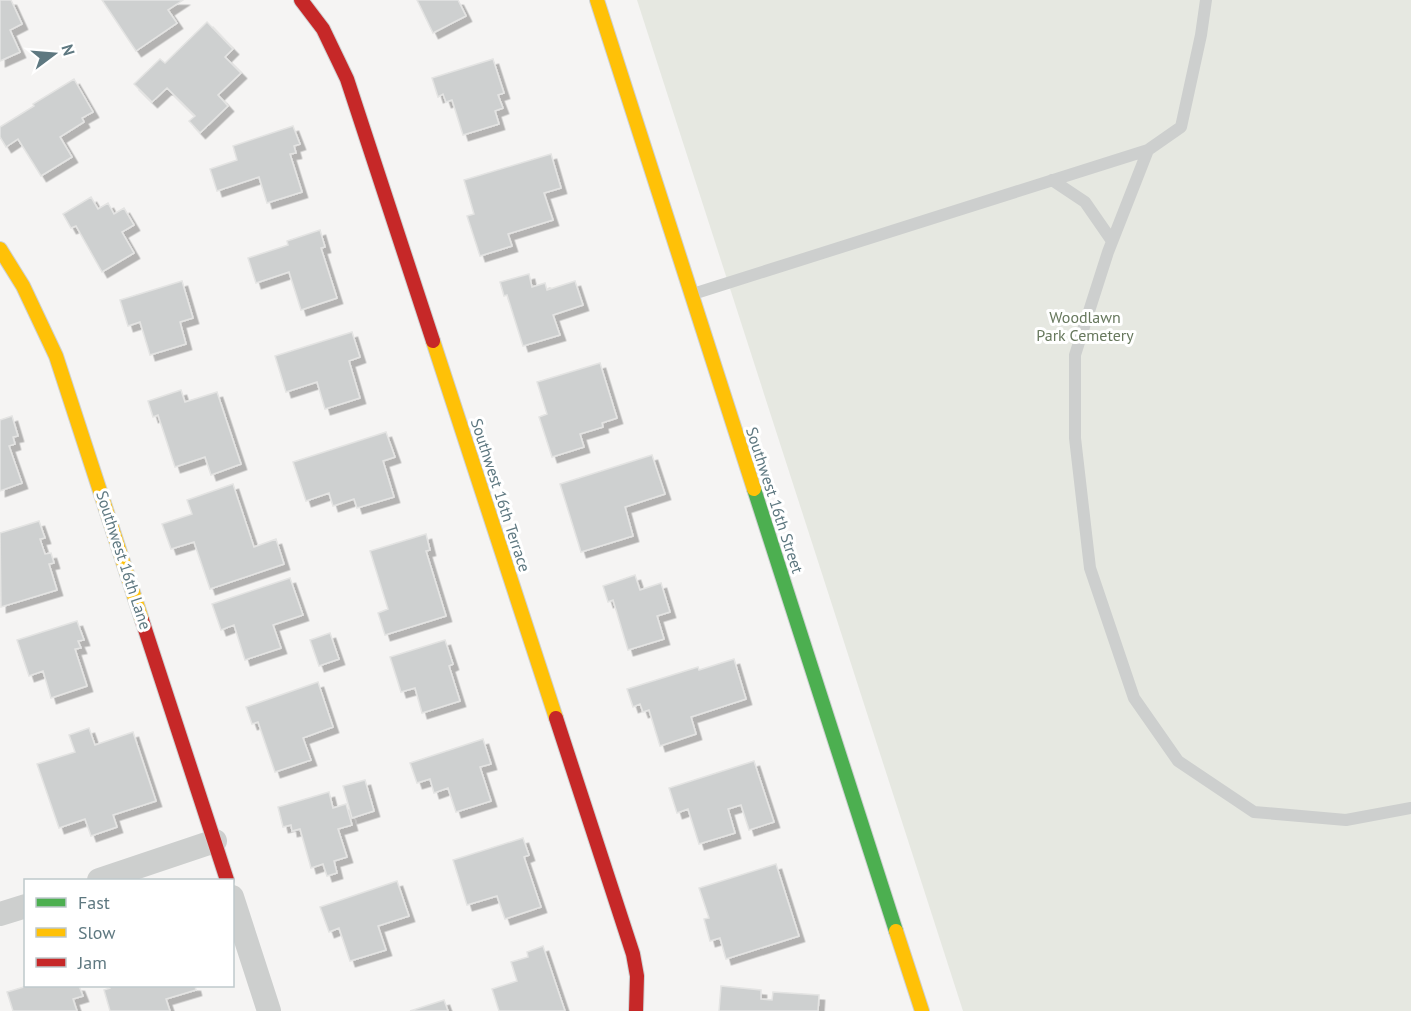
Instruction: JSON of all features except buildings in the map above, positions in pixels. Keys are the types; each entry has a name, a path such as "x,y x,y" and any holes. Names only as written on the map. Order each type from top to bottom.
{"street":[{"name":"Southwest 16th Terrace","path":"301,0 316,18 340,63 365,131 633,954 637,976 636,1011"},
{"name":"Southwest 16th Street","path":"597,0 922,1011"},
{"name":"Southwest 16th Lane","path":"0,249 23,286 56,356 227,879"},
{"path":"102,879 215,841"},
{"path":"234,903 269,1011"},
{"path":"0,914 24,907"}],"lane":[{"path":"692,294 1148,150 1181,128 1202,35 1206,0"},
{"path":"1148,150 1112,241 1076,355 1075,438 1090,568 1134,698 1178,761 1254,812 1346,819 1411,808"},
{"path":"1052,180 1085,202 1112,241"}],"green space":[{"name":"Woodlawn Park Cemetery","path":"637,0 1411,0 1411,1011 963,1011"}],"traffic: fast":[{"path":"754,489 896,931"}],"traffic: slow":[{"path":"597,0 754,489"},
{"path":"0,249 23,286 56,356 142,620"},
{"path":"433,341 556,718"},
{"path":"896,931 922,1011"}],"traffic: jam":[{"path":"301,0 323,29 347,79 433,341"},
{"path":"142,620 227,879"},
{"path":"556,718 633,954 637,976 636,1011"}]}
